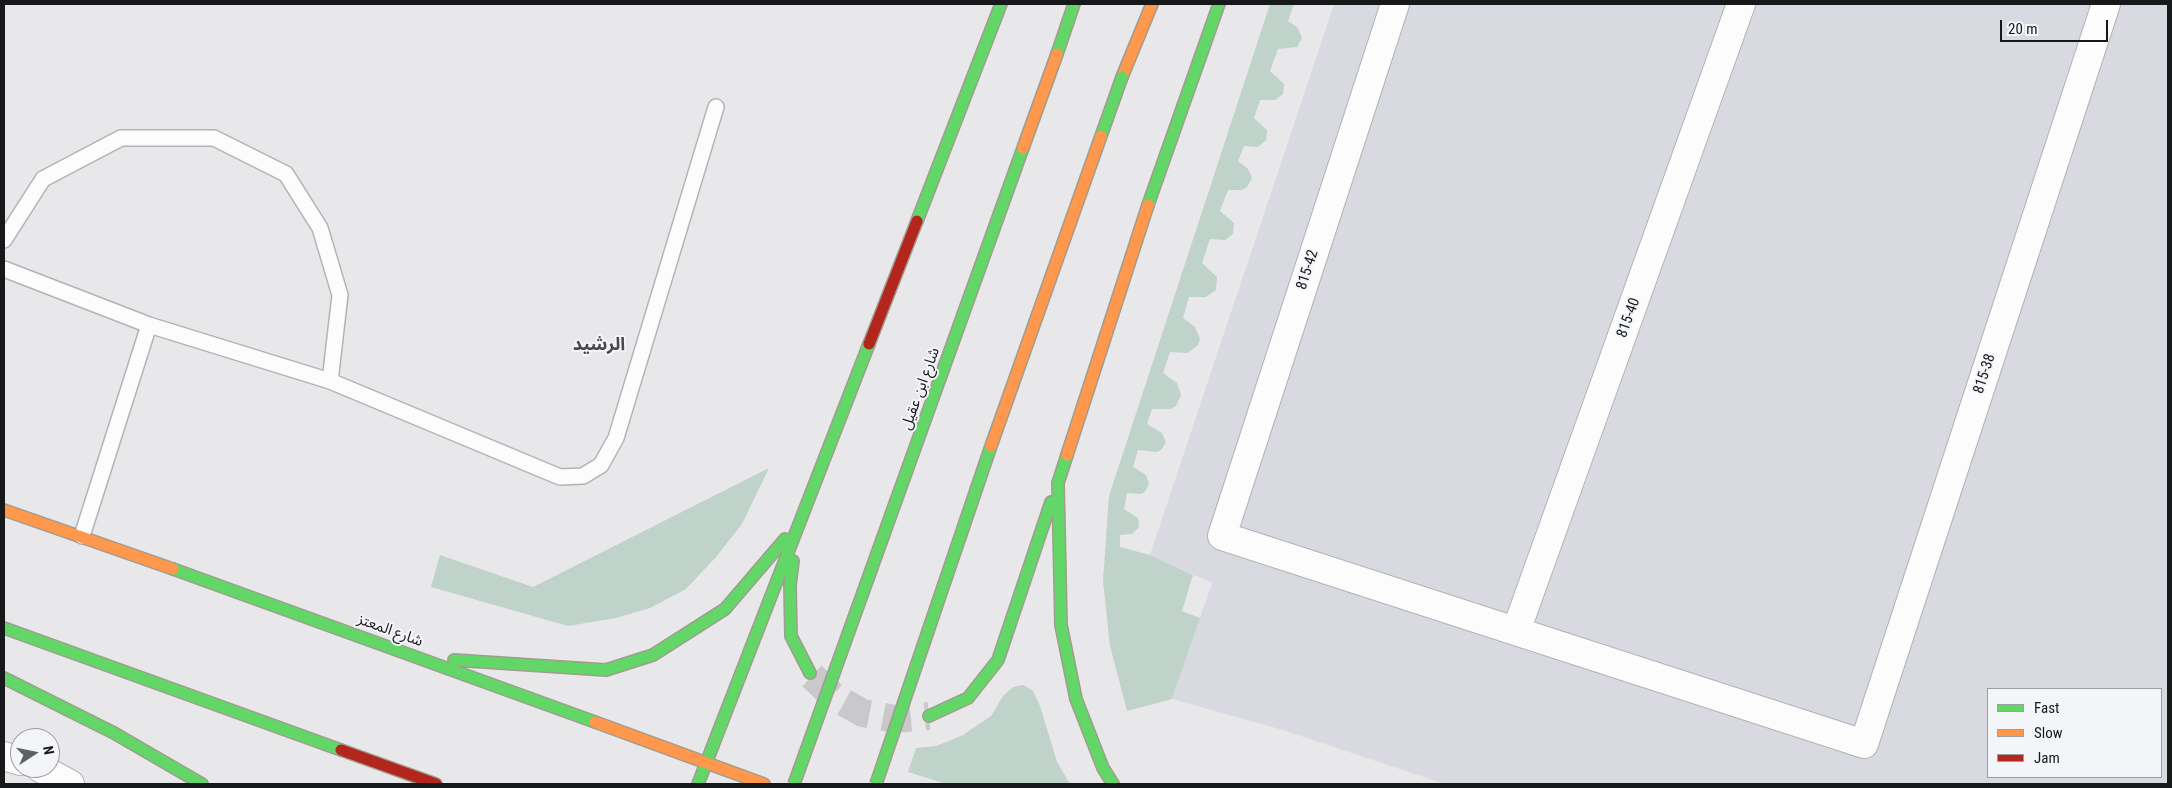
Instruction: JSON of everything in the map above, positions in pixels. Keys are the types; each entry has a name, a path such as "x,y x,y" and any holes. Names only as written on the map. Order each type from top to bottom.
{"main road":[{"path":"698,784 1001,4"},
{"name":"شارع ابن عقيل","path":"794,784 1074,4"},
{"path":"876,784 982,470 1122,78 1152,4"},
{"path":"929,716 968,698 998,660 1058,483 1124,274 1219,4"},
{"path":"1058,483 1061,625 1076,699 1103,768 1113,784"},
{"name":"شارع المعتز","path":"4,510 82,536 419,657 764,784"},
{"path":"419,657 606,670 653,656 725,609 798,525"},
{"path":"798,525 790,585 792,636 810,673"},
{"path":"4,628 436,784"},
{"path":"4,678 114,733 202,784"}],"street":[{"name":"815-42","path":"1395,4 1222,536 1516,632"},
{"name":"815-40","path":"1516,632 1741,4"},
{"name":"815-38","path":"1516,632 1864,744 2106,4"},
{"path":"59,778 70,784"}],"lane":[{"path":"4,269 149,326 330,381 560,477 583,476 601,465 616,438 716,107"},
{"path":"4,240 44,179 121,138 214,138 286,174 320,228 340,295 330,381"},
{"path":"82,536 149,326"}],"shaded area":[{"path":"1334,4 2168,4 2168,784 1445,784 1283,730 1172,699 1212,583 1150,555"}],"green space":[{"path":"1270,4 1294,4 1288,21 1298,28 1302,38 1297,47 1278,49 1270,71 1284,84 1283,94 1275,100 1260,100 1254,118 1267,130 1266,140 1258,147 1244,146 1238,161 1248,169 1252,178 1247,187 1242,190 1228,190 1220,211 1234,223 1233,234 1225,240 1210,239 1202,263 1217,277 1216,290 1206,297 1189,297 1183,318 1195,327 1200,339 1198,345 1188,353 1170,352 1163,373 1177,383 1181,395 1176,406 1170,409 1152,409 1147,424 1162,433 1166,442 1161,450 1157,452 1138,450 1133,467 1146,475 1149,484 1145,492 1141,494 1127,493 1124,509 1138,518 1139,527 1132,534 1120,535 1120,547 1150,555 1193,575 1182,611 1200,618 1172,699 1127,711 1110,646 1103,581 1109,496"},
{"path":"769,468 742,524 716,557 686,589 650,608 616,618 568,626 431,587 440,555 533,587"},
{"path":"1024,685 1033,691 1040,706 1057,762 1070,784 946,784 908,772 916,748 936,746 963,735 991,716 1003,696 1013,687"}],"tunnel":[{"path":"812,676 834,697 863,713 895,719 929,716"}],"traffic: fast":[{"path":"917,221 1001,4"},
{"path":"1057,54 1074,4"},
{"path":"1148,205 1219,4"},
{"path":"1101,136 1122,77"},
{"path":"794,784 1023,148"},
{"path":"698,784 869,344"},
{"path":"876,784 991,446"},
{"path":"1067,455 1058,483 1061,625 1076,699 1103,768 1113,784"},
{"path":"929,716 968,698 998,660 1051,502"},
{"path":"454,660 606,670 653,655 725,609 785,539"},
{"path":"793,561 790,585 791,636 810,673"},
{"path":"173,569 595,722"},
{"path":"4,628 341,750"},
{"path":"4,678 114,733 202,784"}],"traffic: slow":[{"path":"1122,77 1152,4"},
{"path":"1023,148 1057,54"},
{"path":"991,446 1101,136"},
{"path":"1067,455 1148,205"},
{"path":"4,510 173,569"},
{"path":"595,722 764,784"}],"traffic: jam":[{"path":"869,344 917,221"},
{"path":"341,750 436,784"}],"district":[{"name":"الرشيد","path":"599,345"}]}
